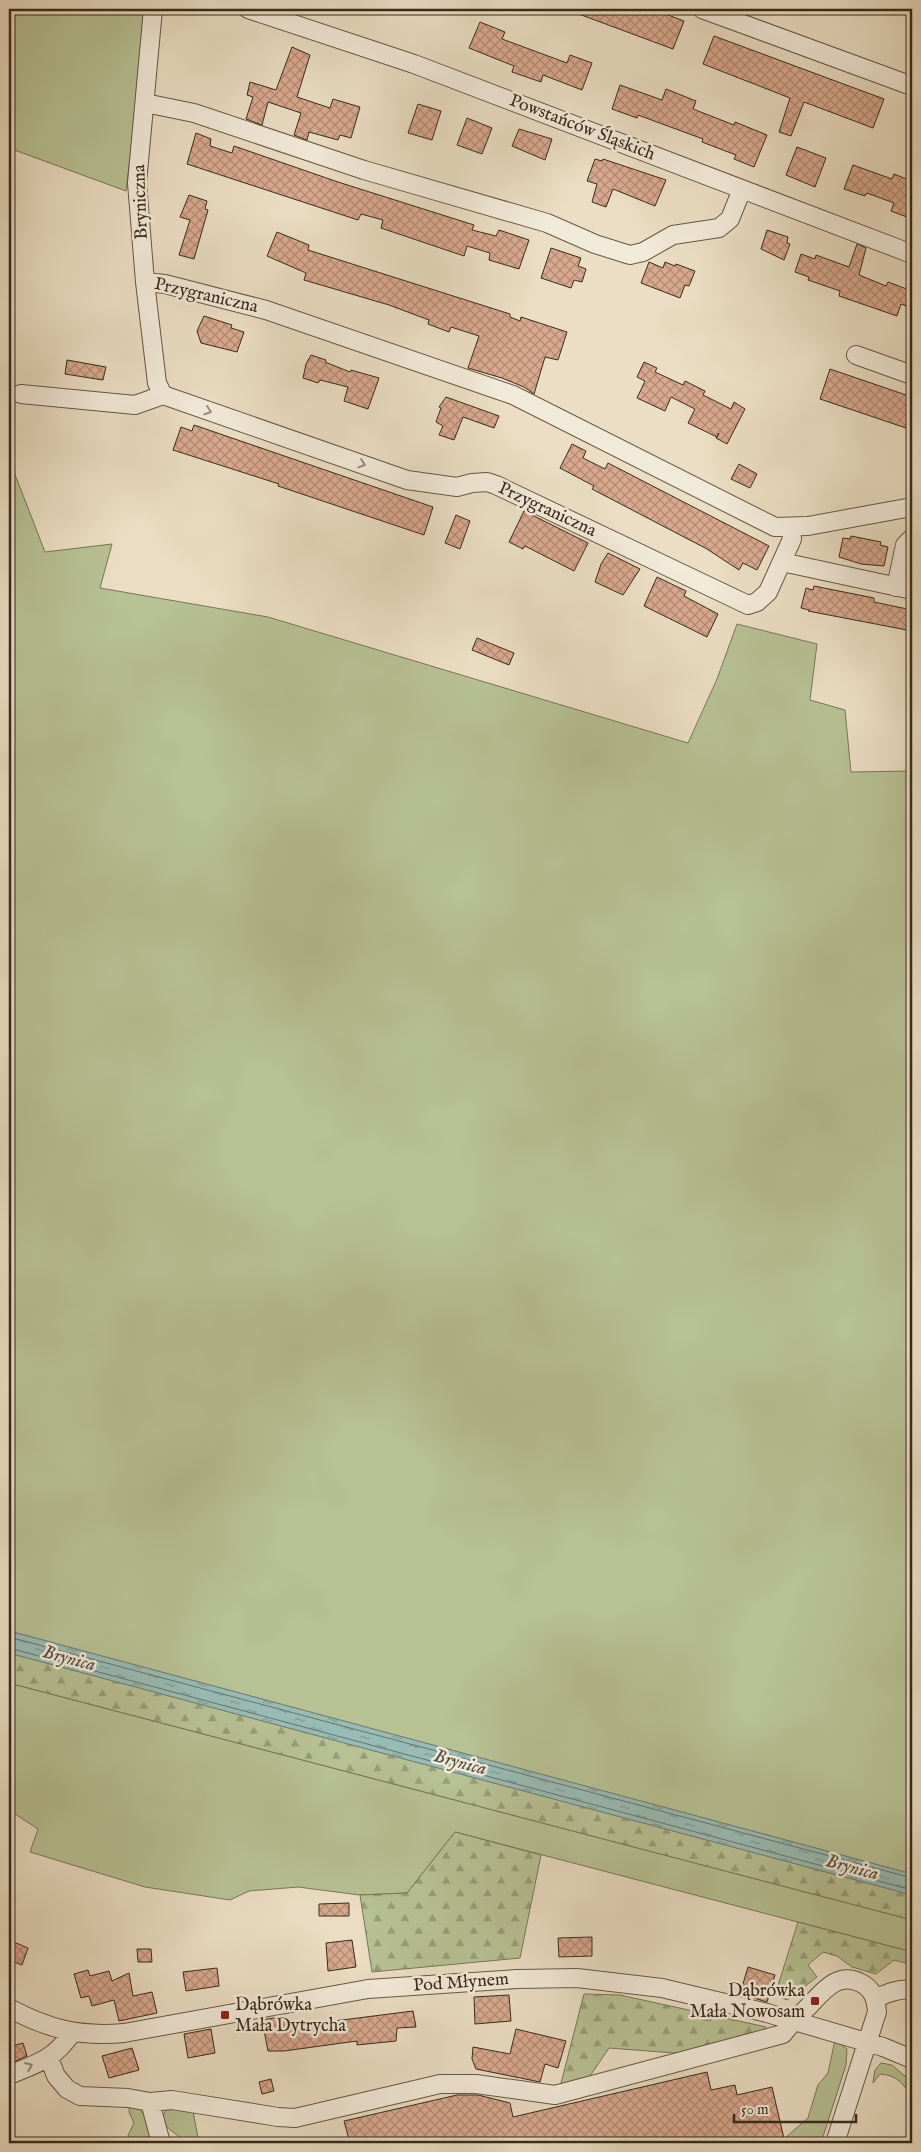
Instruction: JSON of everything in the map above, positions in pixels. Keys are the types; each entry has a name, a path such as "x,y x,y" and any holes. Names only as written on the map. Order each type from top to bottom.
{"street":[{"name":"Bryniczna","path":"153,9 137,183 145,282 157,383 163,395"},
{"name":"Powstańców Śląskich","path":"248,9 414,64 912,254"},
{"path":"702,9 912,86"},
{"path":"145,103 194,113 364,170 547,223 595,244 630,255 643,252 673,236 719,228 730,220 742,189"},
{"name":"Przygraniczna","path":"145,282 165,284 266,310 513,395 775,527 791,528 912,507"},
{"path":"856,355 912,375"},
{"path":"21,394 135,405 163,395"},
{"name":"Przygraniczna","path":"163,395 407,480 457,487 472,482 496,484 748,605 757,602 768,592 792,539 791,528"},
{"path":"782,562 904,589 905,545 912,538"},
{"name":"Pod Młynem","path":"9,2008 49,2027 72,2033 124,2033 368,1989 517,1979 577,1978 662,1988 867,2042 912,2059"},
{"path":"49,2058 56,2076 67,2089 80,2096 128,2098 150,2102 172,2100 278,2117 295,2118 440,2084 476,2084 555,2096 783,2034 793,2021 828,1986 838,1980 858,1981 867,1986 876,1998 877,2012 835,2143"},
{"path":"876,1998 891,1992 906,1989 912,1990"},
{"path":"9,2075 49,2058 61,2048 72,2033"},
{"path":"150,2102 161,2143"}],"green space":[{"path":"9,9 144,9 141,66 126,191 9,148"},
{"path":"9,459 45,552 112,544 100,588 268,617 688,743 717,679 737,624 817,644 810,700 845,710 851,772 912,771 912,1874 9,1631"},
{"path":"9,1653 912,1895 912,1920 9,1683"},
{"path":"9,1683 912,1920 912,1952 455,1832 407,1893 360,1895 298,1887 249,1891 230,1900 145,1887 30,1852 38,1829 9,1810"},
{"path":"455,1832 541,1855 520,1958 372,1972 360,1895 407,1893"},
{"path":"798,1922 912,1952 912,1965 894,1960 876,1974 852,1967 837,1956 823,1952 808,1965 817,1977 787,2000 775,1995"},
{"path":"584,1994 620,1995 766,2027 760,2034 687,2054 609,2048 588,2079 560,2087"},
{"path":"835,2040 847,2049 846,2065 821,2143 786,2143 785,2138 808,2118 818,2085 828,2073"},
{"path":"881,2063 892,2065 912,2082 912,2098 906,2088 891,2076 880,2074 873,2083 875,2070"},
{"path":"130,2102 136,2105 143,2114 148,2125 152,2143 130,2143 128,2135 134,2123 129,2112"},
{"path":"169,2107 193,2111 199,2143 183,2143 182,2138 169,2129 163,2116"}],"water":[{"name":"Brynica","path":"9,1631 912,1874 912,1895 9,1653"}],"building":[{"path":"568,9 652,9 684,21 673,49"},
{"path":"480,22 505,32 502,39 567,63 570,55 592,63 582,90 543,75 541,82 512,72 514,66 469,48"},
{"path":"714,36 884,99 873,128 804,102 791,136 779,132 790,98 703,64"},
{"path":"292,47 310,55 297,97 330,108 333,99 360,107 351,138 340,135 338,140 309,132 307,140 294,135 301,113 268,102 262,125 246,119 253,97 247,95 250,82 276,90"},
{"path":"620,85 662,100 666,89 696,101 693,109 734,125 735,122 767,135 754,167 734,159 736,155 702,142 703,139 638,115 637,118 612,109"},
{"path":"418,104 441,111 432,140 408,133"},
{"path":"467,118 492,128 482,154 457,145"},
{"path":"519,129 552,139 545,160 512,146"},
{"path":"196,133 211,139 210,146 232,153 234,146 338,182 474,225 472,230 496,236 499,230 529,240 519,269 489,260 490,253 467,246 464,256 381,228 383,220 361,214 358,220 187,164"},
{"path":"797,147 826,158 815,187 786,175"},
{"path":"595,159 602,161 603,159 666,180 655,206 613,189 606,207 592,202 597,184 587,181"},
{"path":"853,165 892,179 894,174 909,180 908,182 912,184 912,219 891,211 894,203 867,193 865,196 844,189"},
{"path":"189,195 207,201 205,209 208,210 194,259 179,255 190,220 180,217"},
{"path":"767,230 788,237 787,243 790,244 784,260 761,249"},
{"path":"277,232 309,245 308,250 510,314 510,317 520,321 521,317 567,332 558,360 545,357 534,394 524,387 502,378 468,368 479,336 451,327 449,332 428,324 429,320 389,305 304,280 306,273 267,256"},
{"path":"857,244 866,248 859,275 886,286 888,282 912,291 909,307 901,304 897,316 839,296 840,291 808,280 809,277 795,272 801,254 815,259 816,255 849,267"},
{"path":"551,248 581,258 578,266 586,269 582,282 574,280 571,288 541,278"},
{"path":"649,262 663,268 665,262 675,266 676,264 695,271 689,286 685,285 680,298 641,283"},
{"path":"204,316 232,325 231,328 244,332 237,352 201,343 197,331"},
{"path":"311,355 350,372 351,370 379,378 368,409 344,401 348,387 320,380 318,383 303,378 306,364"},
{"path":"67,360 106,367 103,380 65,374"},
{"path":"644,362 657,368 655,372 683,385 685,381 705,391 703,395 731,409 734,402 745,409 727,444 688,423 695,409 671,397 665,411 637,398 645,381 637,377"},
{"path":"830,369 912,397 912,430 820,399"},
{"path":"446,397 499,416 494,428 463,417 454,440 439,435 443,426 436,422 441,408 439,407"},
{"path":"194,425 433,507 424,535 278,486 279,484 173,450 181,427 192,431"},
{"path":"572,444 586,451 583,458 605,469 608,463 769,546 757,570 743,563 739,570 707,549 592,489 594,486 560,468"},
{"path":"739,464 757,474 750,488 731,479"},
{"path":"524,511 588,543 574,571 525,546 523,549 509,542"},
{"path":"456,515 470,521 460,549 445,543"},
{"path":"851,536 881,542 880,545 888,547 884,566 861,564 839,557 843,538 850,539"},
{"path":"608,553 640,569 623,595 595,582 601,564"},
{"path":"657,577 686,591 684,596 718,614 707,637 644,606"},
{"path":"814,586 874,598 874,602 912,610 912,631 808,611 801,608 806,588 813,590"},
{"path":"477,638 514,653 509,665 472,650"},
{"path":"349,1903 349,1916 319,1916 319,1904"},
{"path":"592,1937 592,1956 559,1957 558,1938"},
{"path":"9,1940 28,1948 22,1965 9,1960"},
{"path":"352,1940 356,1967 328,1971 326,1943"},
{"path":"137,1949 151,1949 152,1962 138,1962"},
{"path":"748,1967 775,1975 767,2002 740,1994"},
{"path":"217,1968 219,1986 186,1991 183,1972"},
{"path":"88,1970 90,1976 109,1971 112,1981 129,1973 133,1996 152,1992 157,2013 119,2021 114,2000 92,2006 89,1996 81,1998 74,1974"},
{"path":"509,1995 511,2021 475,2024 474,1997"},
{"path":"413,2011 416,2027 397,2028 396,2041 357,2045 357,2041 284,2051 268,2051 262,2020 285,2016 287,2027"},
{"path":"211,2029 215,2053 188,2058 184,2034"},
{"path":"516,2029 566,2041 558,2068 545,2064 540,2082 476,2069 472,2059 473,2047 510,2054"},
{"path":"23,2043 27,2056 9,2064 9,2047"},
{"path":"132,2048 139,2070 109,2078 102,2056"},
{"path":"707,2072 711,2090 735,2085 737,2095 772,2087 785,2143 350,2143 344,2121 457,2095 478,2095 510,2103 513,2117"},
{"path":"271,2079 274,2091 262,2094 259,2082"}],"place":[{"name":"Dąbrówka Mała Nowosam","path":"815,2001"},
{"name":"Dąbrówka Mała Dytrycha","path":"225,2015"}]}
